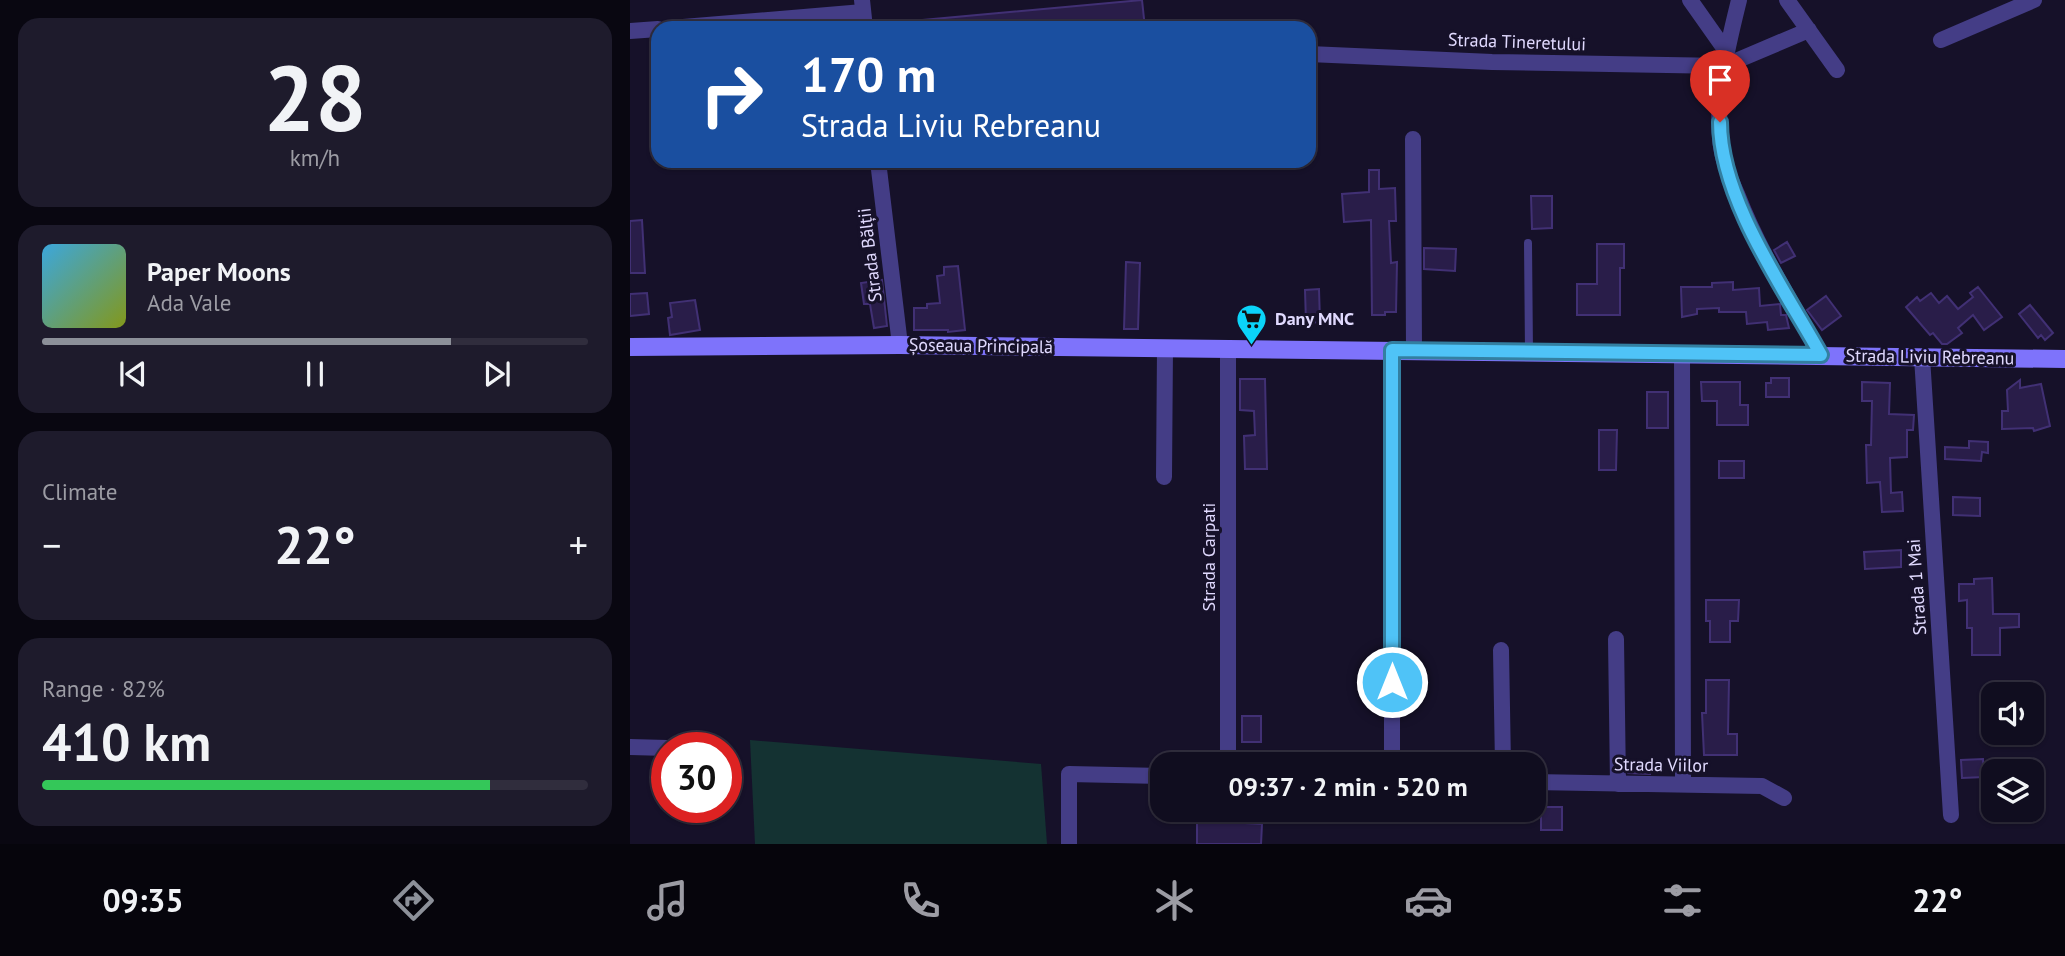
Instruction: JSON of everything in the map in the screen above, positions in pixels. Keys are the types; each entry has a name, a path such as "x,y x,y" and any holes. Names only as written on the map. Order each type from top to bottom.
{"main road":[{"name":"Șoseaua Principală","path":"630,347 900,345 1333,350"},
{"name":"Strada Liviu Rebreanu","path":"1333,350 2065,359"}],"street":[{"path":"1690,0 1725,58"},
{"path":"1739,0 1725,58 1720,106 1720,139 1725,165 1758,245 1821,355"},
{"path":"1787,0 1837,70"},
{"path":"1941,40 2035,0"},
{"path":"761,21 864,13"},
{"path":"630,31 651,30"},
{"path":"1725,58 1809,30"},
{"name":"Strada Tineretului","path":"1316,54 1492,62 1725,58"},
{"path":"1413,139 1414,351"},
{"name":"Strada Bălții","path":"879,168 900,345"},
{"path":"1164,477 1165,348"},
{"name":"Strada Carpati","path":"1228,348 1228,752"},
{"path":"1391,752 1392,350"},
{"path":"1682,353 1683,785"},
{"name":"Strada 1 Mai","path":"1922,357 1951,815"},
{"path":"1616,639 1618,783"},
{"path":"1502,650 1503,752"},
{"path":"630,747 651,748"},
{"path":"1069,844 1069,774 1150,776"},
{"name":"Strada Viilor","path":"1546,782 1762,786 1784,798"}],"lane":[{"path":"1528,243 1529,352"}],"green space":[{"path":"750,740 1041,764 1047,844 755,844"}],"building":[{"path":"1142,0 1144,21 912,21"},
{"path":"1369,170 1379,170 1379,189 1395,188 1396,221 1389,221 1391,263 1397,262 1396,312 1385,312 1385,315 1372,315 1371,220 1344,222 1342,194 1369,192"},
{"path":"1531,196 1552,196 1552,228 1532,229"},
{"path":"642,220 645,273 630,273 630,221"},
{"path":"1787,242 1795,256 1781,263 1774,250"},
{"path":"1597,244 1624,244 1624,268 1620,268 1620,315 1577,315 1577,284 1597,284"},
{"path":"1424,248 1456,249 1455,271 1424,269"},
{"path":"1126,262 1140,263 1138,329 1124,329"},
{"path":"958,266 965,330 914,330 914,308 927,308 927,304 940,303 937,276 944,275 944,267"},
{"path":"882,280 887,326 874,328 870,304 864,304 861,283"},
{"path":"1733,282 1733,290 1759,288 1760,306 1780,304 1781,315 1786,315 1789,328 1768,330 1767,322 1747,324 1746,312 1719,312 1719,308 1697,309 1697,314 1682,317 1681,287 1712,287 1712,283"},
{"path":"1978,287 2002,317 1984,330 1973,315 1958,328 1962,333 1947,344 1942,344 1933,333 1930,335 1906,307 1917,297 1920,301 1931,293 1939,303 1947,296 1958,309 1973,297 1970,293"},
{"path":"1319,289 1320,322 1306,323 1305,290"},
{"path":"647,293 649,314 630,316 630,294"},
{"path":"1826,296 1841,316 1822,330 1807,310"},
{"path":"695,300 700,330 670,335 670,303"},
{"path":"2030,305 2053,333 2045,340 2041,335 2038,338 2019,314"},
{"path":"1771,378 1789,378 1789,397 1766,397 1766,383 1771,383"},
{"path":"1240,379 1265,379 1267,469 1245,469 1244,436 1255,435 1254,411 1240,410"},
{"path":"2020,380 2020,388 2041,384 2050,426 2034,431 2033,428 2002,429 2002,411 2008,411 2007,390"},
{"path":"1701,382 1740,382 1740,405 1748,405 1748,425 1717,425 1717,401 1702,401"},
{"path":"1862,382 1890,383 1889,414 1914,415 1913,430 1907,430 1907,457 1890,458 1891,493 1902,492 1903,511 1882,512 1880,482 1867,483 1866,445 1871,445 1872,401 1862,401"},
{"path":"1647,392 1668,392 1668,428 1647,428"},
{"path":"1599,430 1617,430 1616,470 1599,470"},
{"path":"1969,441 1988,442 1988,453 1982,452 1981,461 1945,459 1945,447 1969,448"},
{"path":"1719,461 1744,461 1744,478 1719,478"},
{"path":"1953,497 1980,498 1980,516 1953,515"},
{"path":"1901,550 1901,567 1865,569 1864,552"},
{"path":"1992,578 1993,614 2019,614 2019,627 2000,628 2000,655 1972,655 1972,628 1967,628 1967,600 1959,601 1959,584 1974,584 1974,579"},
{"path":"1706,600 1739,600 1738,621 1730,621 1730,642 1710,642"},
{"path":"1706,680 1729,680 1728,734 1737,734 1737,755 1704,755 1702,713 1706,713"},
{"path":"1242,716 1261,716 1261,742 1242,742"},
{"path":"1981,759 1981,777 1962,778 1961,760"},
{"path":"1628,761 1650,761 1650,774 1628,773"},
{"path":"1546,807 1562,807 1562,830 1541,830 1541,822 1546,822"},
{"path":"1197,822 1262,824 1261,844 1197,844"}],"place":[{"name":"Dany MNC","path":"1252,346"}],"route":[{"path":"1392,682 1392,350 1821,355 1748,223 1725,165 1720,122"}]}
